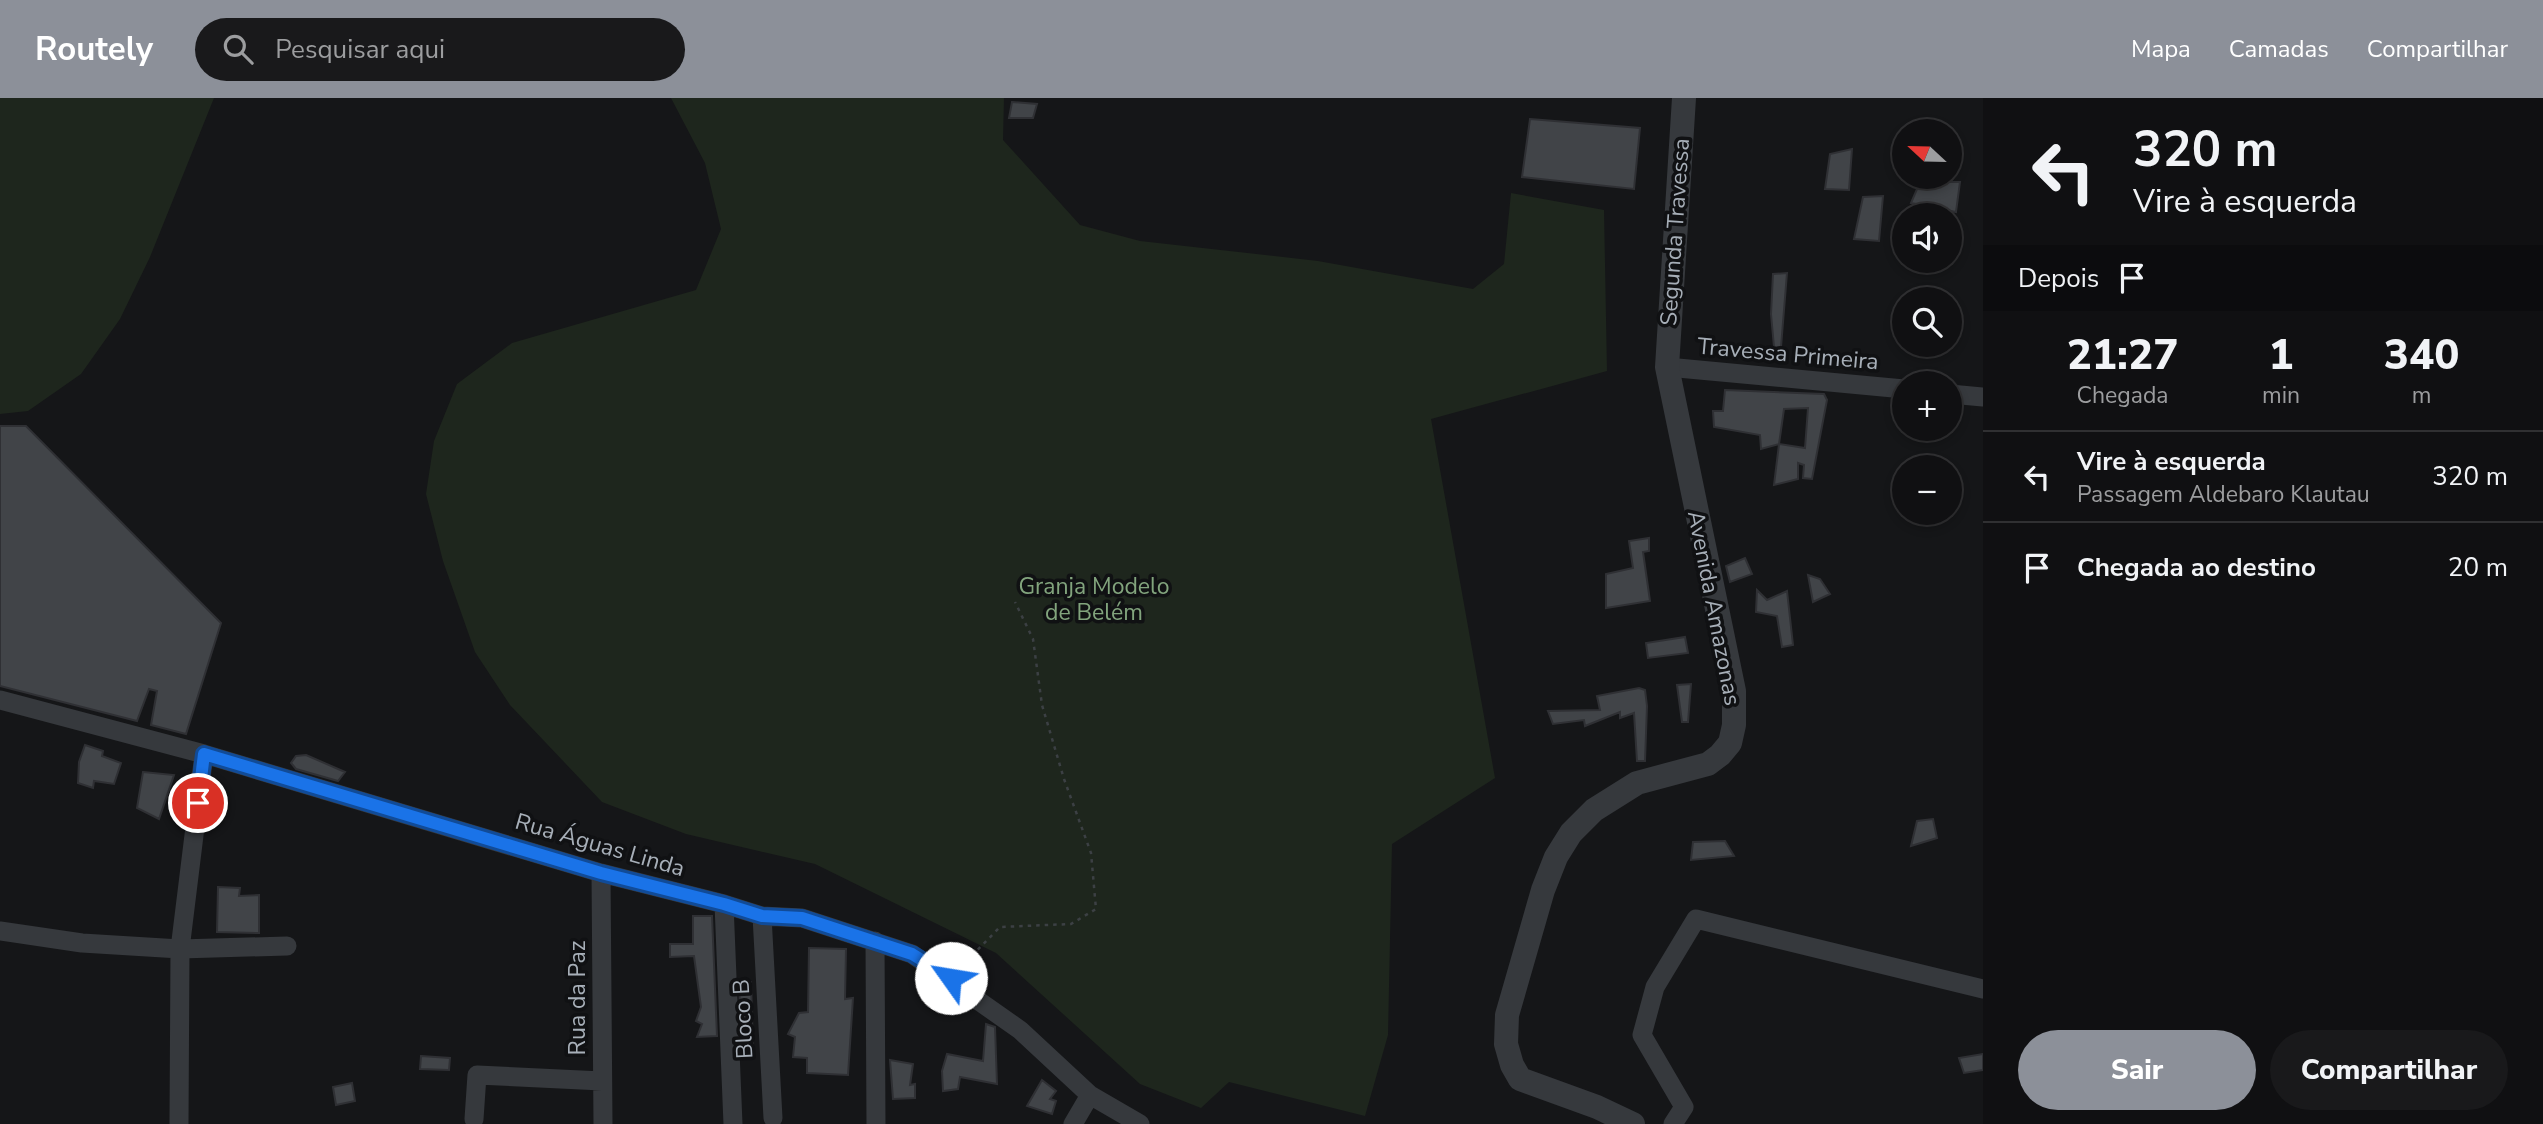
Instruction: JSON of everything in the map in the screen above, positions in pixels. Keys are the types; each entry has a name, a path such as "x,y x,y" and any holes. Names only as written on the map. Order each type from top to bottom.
{"street":[{"name":"Segunda Travessa","path":"1667,367 1684,98"},
{"name":"Travessa Primeira","path":"1667,367 1892,388"},
{"name":"Avenida Amazonas","path":"1633,1124 1597,1107 1520,1079 1512,1065 1506,1044 1507,1015 1543,890 1556,857 1571,833 1594,810 1637,783 1708,764 1730,743 1734,725 1734,691 1667,367"},
{"path":"1962,395 1983,397"},
{"name":"Rua Águas Linda","path":"0,700 204,754 601,873 762,916 802,918 912,954 951,978 1020,1030 1090,1095 1140,1124"},
{"path":"179,1124 180,949 204,754"},
{"name":"Rua da Paz","path":"601,873 603,1124"},
{"path":"724,904 733,1124"},
{"name":"Bloco B","path":"762,916 773,1118"},
{"path":"1673,1124 1684,1107 1642,1035 1655,987 1696,919 1983,989"},
{"path":"0,931 82,943 180,949 287,946"},
{"path":"875,941 876,1124"},
{"path":"474,1119 477,1075 602,1081"},
{"path":"1073,1124 1090,1095"}],"path":[{"path":"951,978 1000,927 1071,924 1096,909 1091,853 1064,779 1042,705 1033,639 1015,602"}],"green space":[{"path":"0,98 214,98 150,257 120,319 81,374 28,411 0,414"},
{"name":"Granja Modelo de Belém","path":"671,98 1004,98 1003,140 1080,225 1140,241 1318,261 1473,289 1504,264 1511,193 1604,210 1607,371 1431,419 1495,778 1392,844 1388,1035 1365,1116 1229,1082 1201,1108 1140,1084 996,953 815,864 686,834 602,802 510,705 475,652 443,561 426,494 434,441 457,384 512,343 696,290 721,229 705,163"}],"building":[{"path":"1012,102 1037,104 1033,118 1009,118"},
{"path":"1530,119 1640,128 1634,189 1522,177"},
{"path":"1852,149 1849,190 1825,189 1830,154"},
{"path":"1917,189 1959,189 1957,203 1911,203"},
{"path":"1883,196 1879,241 1854,239 1863,197"},
{"path":"1787,273 1781,347 1774,347 1771,314 1773,274"},
{"path":"1725,390 1824,394 1827,400 1812,479 1803,478 1804,465 1798,463 1798,479 1774,485 1779,444 1761,449 1760,435 1714,427 1713,411 1723,411","holes":["1808,408 1805,448 1779,444 1784,409"]},
{"path":"0,426 26,426 221,623 186,734 151,725 157,691 149,689 137,721 0,686"},
{"path":"1649,538 1649,551 1643,552 1650,601 1606,608 1606,574 1633,568 1629,541"},
{"path":"1745,558 1752,574 1730,582 1726,566"},
{"path":"1808,575 1820,579 1830,594 1813,602"},
{"path":"1757,590 1767,600 1787,591 1793,645 1782,647 1777,616 1756,612"},
{"path":"1685,637 1688,653 1648,658 1646,643"},
{"path":"1691,684 1688,722 1682,722 1677,685"},
{"path":"1639,688 1645,690 1647,706 1645,761 1637,761 1634,713 1620,718 1620,712 1585,726 1584,720 1553,724 1548,711 1600,710 1597,696"},
{"path":"85,745 103,751 102,756 121,763 114,784 94,781 93,788 78,783 79,762"},
{"path":"306,755 345,772 338,781 296,769 291,763 296,756"},
{"path":"143,772 174,775 159,819 137,808"},
{"path":"1933,819 1937,838 1911,846 1917,821"},
{"path":"1725,841 1734,856 1691,860 1693,842"},
{"path":"218,887 240,888 239,896 259,895 259,933 217,932"},
{"path":"693,916 712,916 717,1036 697,1037 702,1024 696,1021 701,1007 694,956 670,957 670,944 693,944"},
{"path":"809,948 846,949 845,999 853,998 848,1075 807,1073 807,1058 793,1057 795,1037 788,1034 799,1013 808,1012"},
{"path":"751,982 753,1051 742,1052 739,983"},
{"path":"986,1024 995,1027 997,1084 960,1077 958,1089 943,1091 942,1071 947,1054 983,1061"},
{"path":"1983,1054 1983,1070 1964,1073 1959,1058"},
{"path":"421,1056 450,1058 449,1070 420,1069"},
{"path":"890,1060 913,1064 910,1085 915,1084 915,1098 893,1099"},
{"path":"1042,1080 1056,1091 1050,1099 1056,1101 1052,1114 1027,1106"},
{"path":"352,1083 355,1101 336,1105 333,1087"}],"route":[{"path":"198,803 204,754 601,873 762,916 802,918 912,954 951,978"}]}
